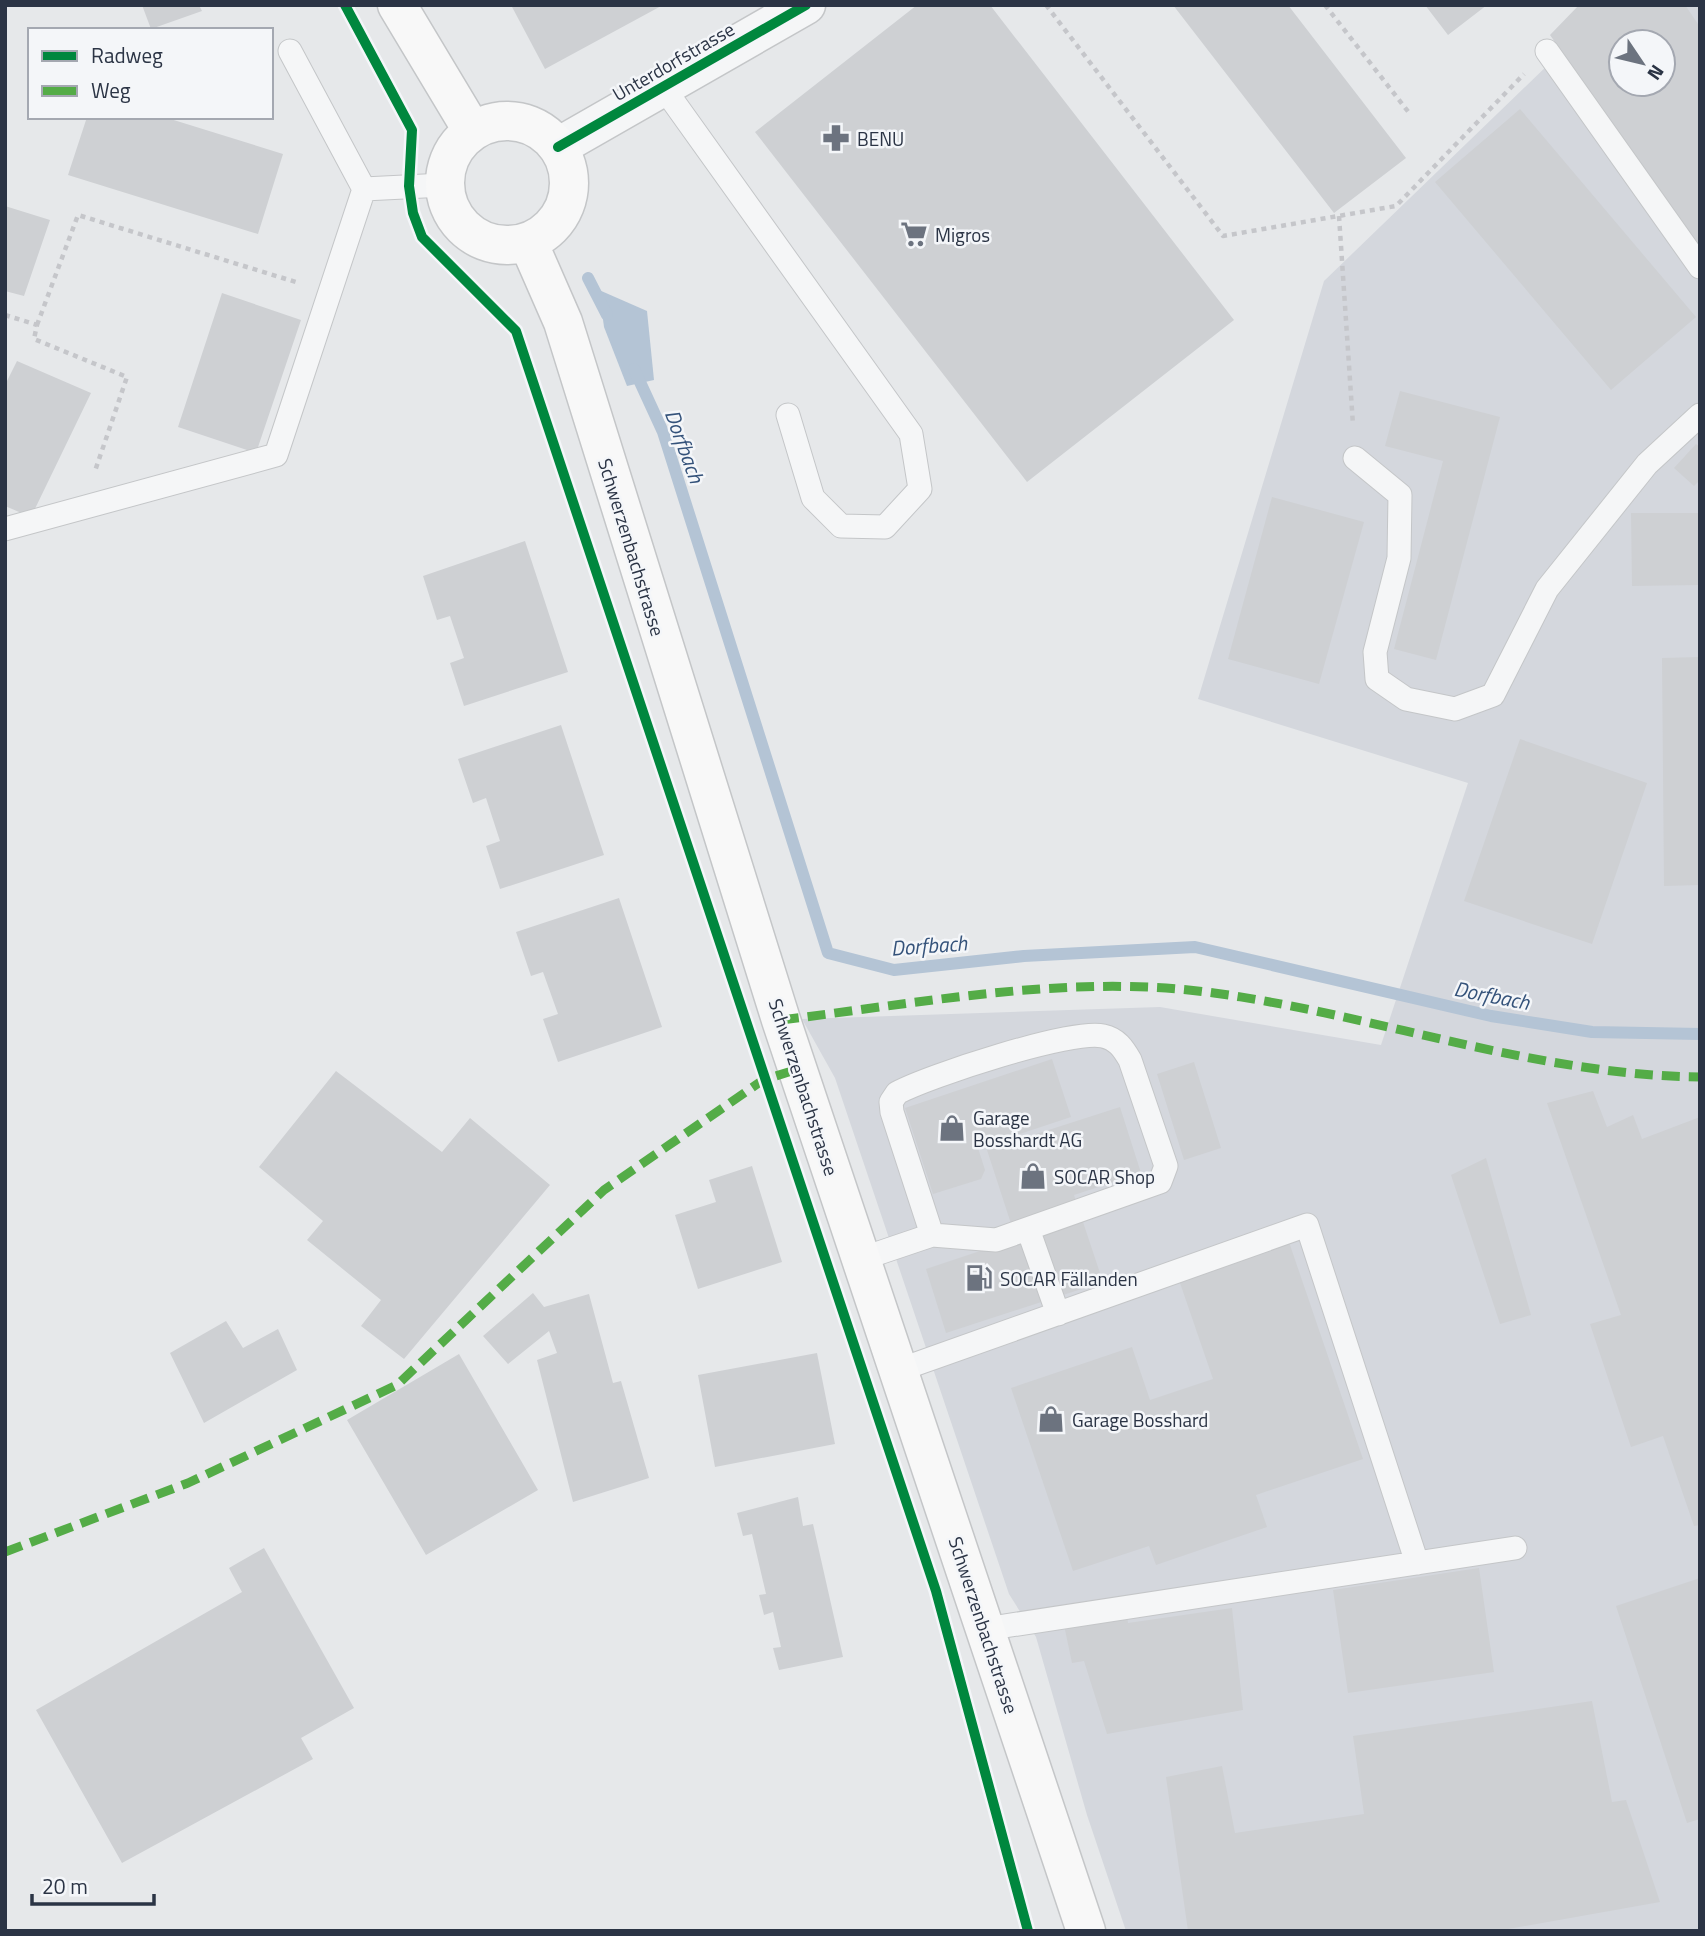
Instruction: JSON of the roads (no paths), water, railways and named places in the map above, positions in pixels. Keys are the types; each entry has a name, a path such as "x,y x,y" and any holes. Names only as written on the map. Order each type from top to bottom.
{"main road":[{"path":"397,5 472,130"},
{"path":"509,120 528,124 545,133 558,147 568,167 569,190 563,213 548,230 528,242 505,246 482,241 462,228 449,208 444,186 451,154 472,130 509,120"},
{"name":"Schwerzenbachstrasse","path":"528,242 563,322 690,735 861,1259 1086,1931"}],"street":[{"name":"Unterdorfstrasse","path":"558,147 806,5"}],"lane":[{"path":"5,529 276,455 364,189 290,51"},
{"path":"1547,51 1700,267"},
{"path":"663,87 911,433 920,489 885,527 841,526 813,498 788,415"},
{"path":"364,189 444,186"},
{"path":"1355,457 1400,495 1399,558 1375,652 1377,679 1406,699 1455,709 1493,695 1547,589 1647,464 1700,415"},
{"path":"861,1259 932,1235 983,1241 1028,1229 1153,1187 1165,1176 1166,1166 1130,1060 1122,1046 1106,1036 1059,1038 907,1087 893,1097 892,1112 932,1235"},
{"path":"899,1370 1307,1225 1417,1563"},
{"path":"1028,1229 1058,1314"},
{"path":"985,1629 1515,1548"}],"water":[{"path":"599,290 647,311 654,380 627,386 604,327"}],"waterway":[{"name":"Dorfbach","path":"588,278 607,315"},
{"name":"Dorfbach","path":"634,369 663,432 828,953 894,970 1024,956 1195,947 1491,1016 1592,1032 1700,1034"}],"place":[{"name":"BENU","path":"836,138"},
{"name":"Migros","path":"914,234"},
{"name":"Garage Bosshardt AG","path":"952,1128"},
{"name":"SOCAR Shop","path":"1033,1176"},
{"name":"SOCAR Fällanden","path":"979,1278"},
{"name":"Garage Bosshard","path":"1051,1419"}]}
